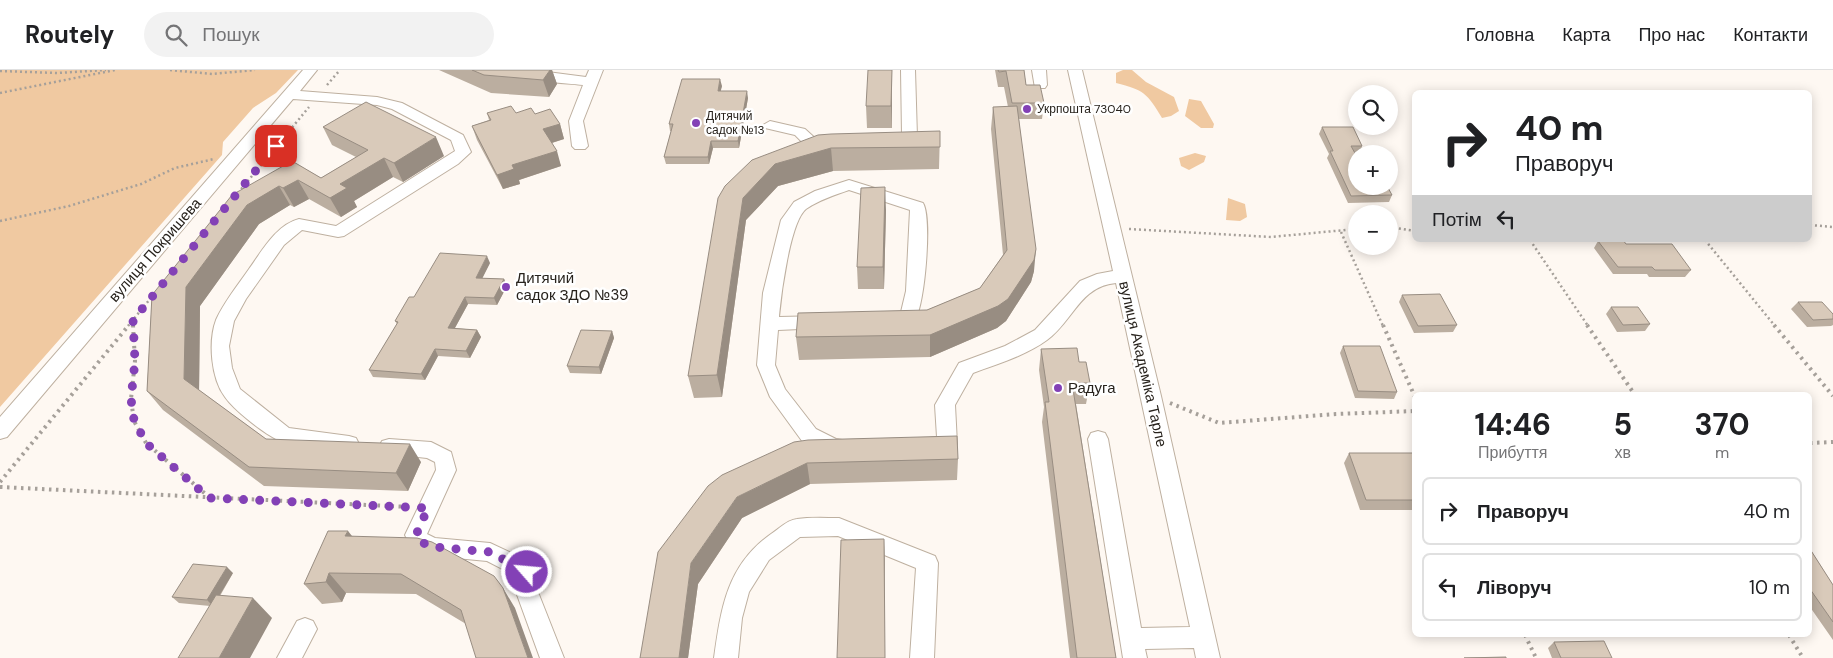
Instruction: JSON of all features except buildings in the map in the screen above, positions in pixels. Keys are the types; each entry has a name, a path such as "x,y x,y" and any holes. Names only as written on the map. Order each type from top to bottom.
{"street":[{"name":"вулиця Покришева","path":"0,431 310,70"},
{"path":"519,70 530,74 594,76 576,121 580,146"},
{"path":"879,143 898,142 910,137 908,70"},
{"path":"1039,70 1040,85"},
{"name":"вулиця Академіка Тарле","path":"1075,70 1122,276 1152,396 1205,647"},
{"path":"289,94 377,100 397,106 458,138 463,152 453,161 338,232 299,224 291,228 278,241 239,296 225,321 220,346 224,368 232,393 267,423 285,435 361,445 431,450 444,458 446,470 416,535 420,542 435,547 490,552 527,572 527,592 552,658"},
{"path":"770,125 800,132 812,144 842,144"},
{"path":"862,450 834,446 808,435 777,392 766,366 772,293 790,220 800,206 821,195 849,185 917,207 919,216 915,291 909,315 900,321 876,321"},
{"path":"907,447 947,444 945,405 966,368 1012,351 1041,335 1086,285 1103,278 1122,276"},
{"path":"770,324 836,322"},
{"path":"1098,439 1134,648 1205,647"},
{"path":"726,658 731,618 738,589 760,553 796,528 839,527 927,563 922,658"},
{"path":"289,658 305,629"}],"path":[{"path":"0,70 56,72 113,70"},
{"path":"0,93 113,70"},
{"path":"170,70 209,76 255,70"},
{"path":"232,199 340,70"},
{"path":"0,221 69,206 141,184 175,168 276,146"},
{"path":"1812,225 1833,228"},
{"path":"1111,228 1195,236 1317,236 1348,231"},
{"path":"1398,228 1412,231"},
{"path":"1341,232 1413,392"},
{"path":"1531,242 1633,392"},
{"path":"1707,242 1833,396"},
{"path":"0,482 158,290"},
{"path":"133,320 135,361 131,399 134,420 146,443 209,498"},
{"path":"1152,396 1219,423 1336,414 1412,411"},
{"path":"1812,443 1833,442"},
{"path":"0,487 428,508"},
{"path":"1526,637 1536,658"},
{"path":"1790,637 1803,658"}],"shaded area":[{"path":"0,70 298,70 276,93 253,108 223,142 222,155 0,407"},
{"path":"1123,70 1132,70 1146,82 1174,97 1179,111 1171,116 1162,118 1144,94 1133,88 1116,83 1116,73"},
{"path":"1189,99 1201,101 1214,124 1213,128 1201,128 1185,116"},
{"path":"1195,153 1206,156 1204,162 1189,170 1181,166 1179,158"},
{"path":"1228,198 1245,204 1247,217 1240,221 1226,220"}],"place":[{"name":"Укрпошта 73040","path":"1027,109"},
{"name":"Дитячий садок №13","path":"696,123"},
{"name":"Дитячий садок ЗДО №39","path":"506,287"},
{"name":"Радуга","path":"1058,388"}],"route":[{"path":"276,146 133,320 135,361 131,399 134,420 146,443 209,498 428,508 416,535 420,542 435,547 490,552 527,572"}]}
